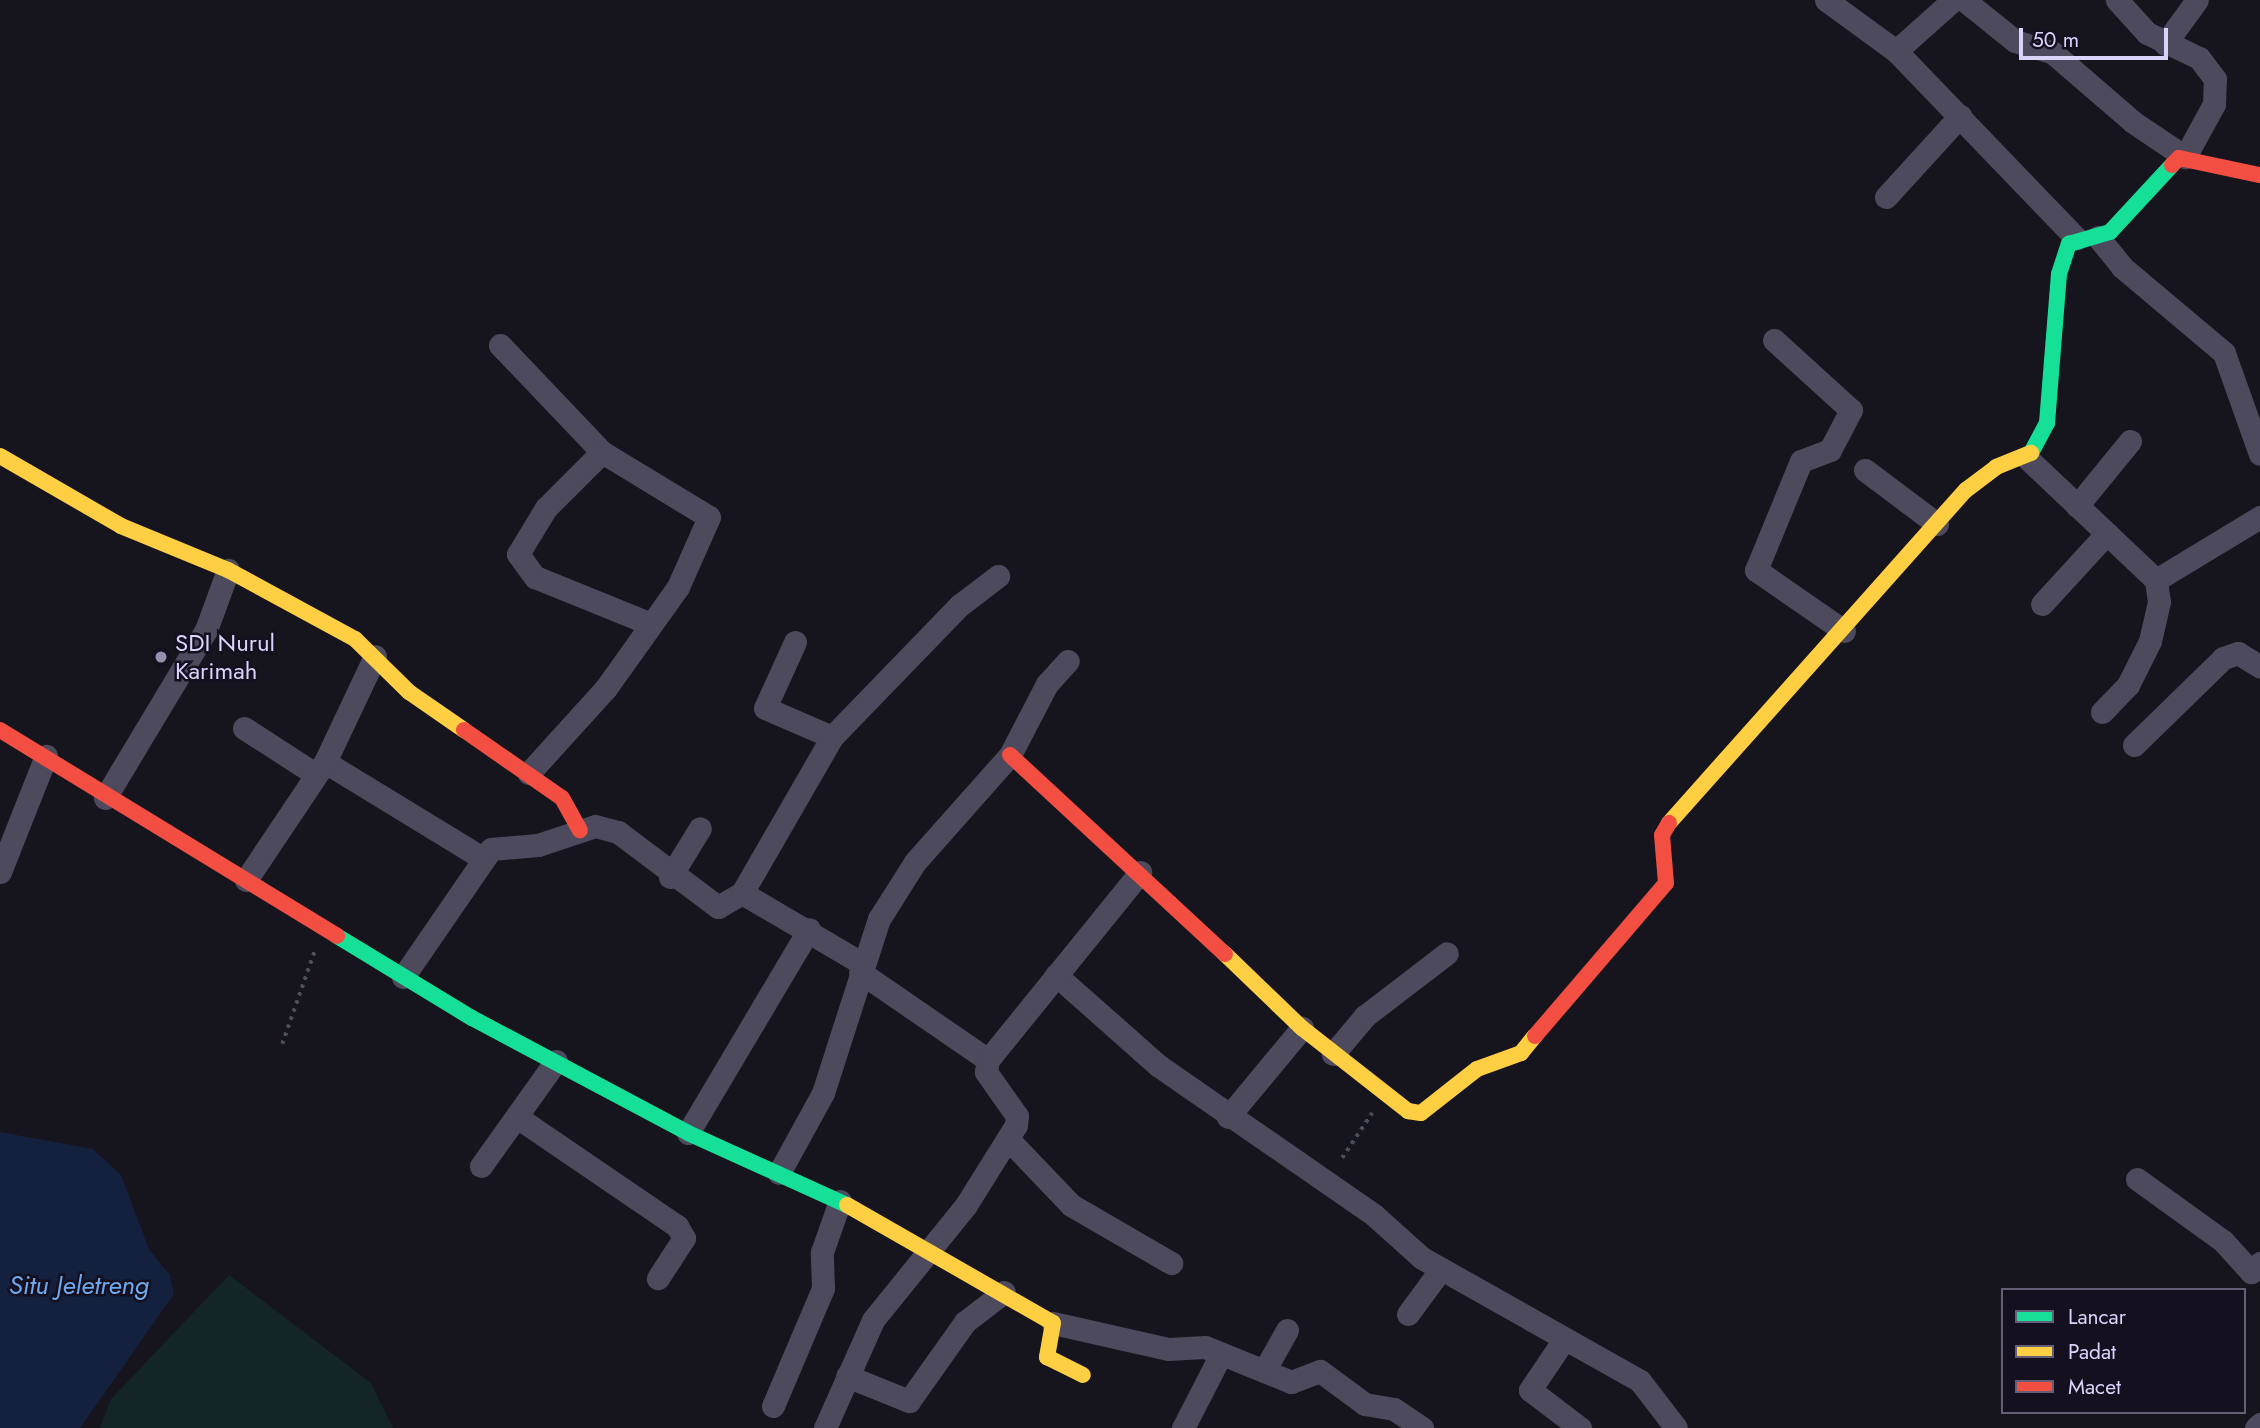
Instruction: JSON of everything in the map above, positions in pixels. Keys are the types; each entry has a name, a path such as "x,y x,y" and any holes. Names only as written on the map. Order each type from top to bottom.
{"street":[{"path":"1826,0 1896,51 2087,238 2224,353 2260,454"},
{"path":"1896,51 1953,0"},
{"path":"1964,0 2015,41 2052,52 2133,122 2185,157 2260,175"},
{"path":"1010,755 1140,872 1302,1028 1385,1093 1421,1113 1477,1069 1521,1053 1666,883 1662,835 1677,811 1844,631 1983,475 2027,458 2046,423 2059,274 2065,250 2117,227 2165,169 2185,157 2214,104 2215,79 2199,58 2165,44 2132,21 2117,0"},
{"path":"2165,44 2197,0"},
{"path":"1886,197 1960,116"},
{"path":"1774,340 1851,410 1830,450 1801,461 1756,570 1844,631"},
{"path":"500,345 602,452 709,517 678,587 606,688 529,773"},
{"path":"2077,506 2130,441"},
{"path":"602,452 546,509 518,554 535,577 601,598 651,624"},
{"path":"0,456 121,526 228,570 375,656 409,692 562,798 580,830"},
{"path":"2027,458 2156,580 2159,603 2150,641 2128,685 2102,712"},
{"path":"1865,470 1937,524"},
{"path":"2156,580 2260,517"},
{"path":"2042,604 2108,533"},
{"path":"105,798 206,630 228,570"},
{"path":"403,977 491,849 538,845 580,830 610,828 670,877 718,907 742,893 832,737 960,605 998,576"},
{"path":"795,642 765,708 832,737"},
{"path":"2134,746 2223,658 2238,653 2260,667"},
{"path":"246,880 320,768 375,656"},
{"path":"779,1172 823,1093 879,919 915,862 1010,755 1047,684 1068,661"},
{"path":"244,729 320,768 482,859"},
{"path":"0,730 46,756 105,798 324,924 403,977 688,1133 840,1200 1004,1292 1053,1323 1221,1354 1291,1382 1320,1371 1365,1404 1394,1409 1422,1428"},
{"path":"0,872 46,756"},
{"path":"670,877 700,828"},
{"path":"825,1428 873,1320 929,1251 1008,1139 1017,1116 989,1078 988,1060 1140,872"},
{"path":"742,893 809,929 988,1060"},
{"path":"688,1133 809,929"},
{"path":"1333,1054 1365,1016 1447,953"},
{"path":"1056,975 1158,1066 1441,1269 1640,1381 1676,1428"},
{"path":"1228,1117 1302,1028"},
{"path":"481,1166 556,1061"},
{"path":"517,1116 677,1226 684,1238 658,1278"},
{"path":"1008,1139 1071,1205 1171,1263"},
{"path":"2137,1179 2224,1241 2251,1272 2260,1263"},
{"path":"773,1406 823,1287 822,1252 840,1200"},
{"path":"1408,1314 1441,1269"},
{"path":"847,1376 909,1401 965,1322 1004,1292"},
{"path":"1053,1323 1047,1357 1083,1376"},
{"path":"1264,1371 1287,1330"},
{"path":"1563,1340 1530,1390 1580,1428"},
{"path":"1183,1428 1221,1354"},
{"path":"2256,1428 2260,1424"}],"path":[{"path":"282,1044 324,924"},
{"path":"1342,1158 1385,1093"}],"shaded area":[{"path":"229,1275 371,1383 393,1428 100,1428 111,1399"}],"water":[{"name":"Situ Jeletreng","path":"0,1132 93,1149 121,1175 149,1249 170,1275 174,1294 80,1428 0,1428"}],"traffic: fast":[{"path":"2031,453 2047,423 2059,274 2069,244 2110,232 2172,165"},
{"path":"337,936 472,1018 688,1133 847,1205"}],"traffic: slow":[{"path":"1669,823 1966,490 1996,467 2031,453"},
{"path":"0,456 121,526 228,570 355,639 409,692 464,730"},
{"path":"1225,954 1302,1028 1408,1111 1421,1113 1477,1069 1521,1053 1535,1036"},
{"path":"847,1205 1053,1323 1047,1357 1083,1375"}],"traffic: jam":[{"path":"2172,165 2179,158 2260,175"},
{"path":"0,730 337,936"},
{"path":"464,730 562,798 580,830"},
{"path":"1010,755 1225,954"},
{"path":"1535,1036 1666,883 1662,835 1669,823"}],"place":[{"name":"SDI Nurul Karimah","path":"161,657"}]}
